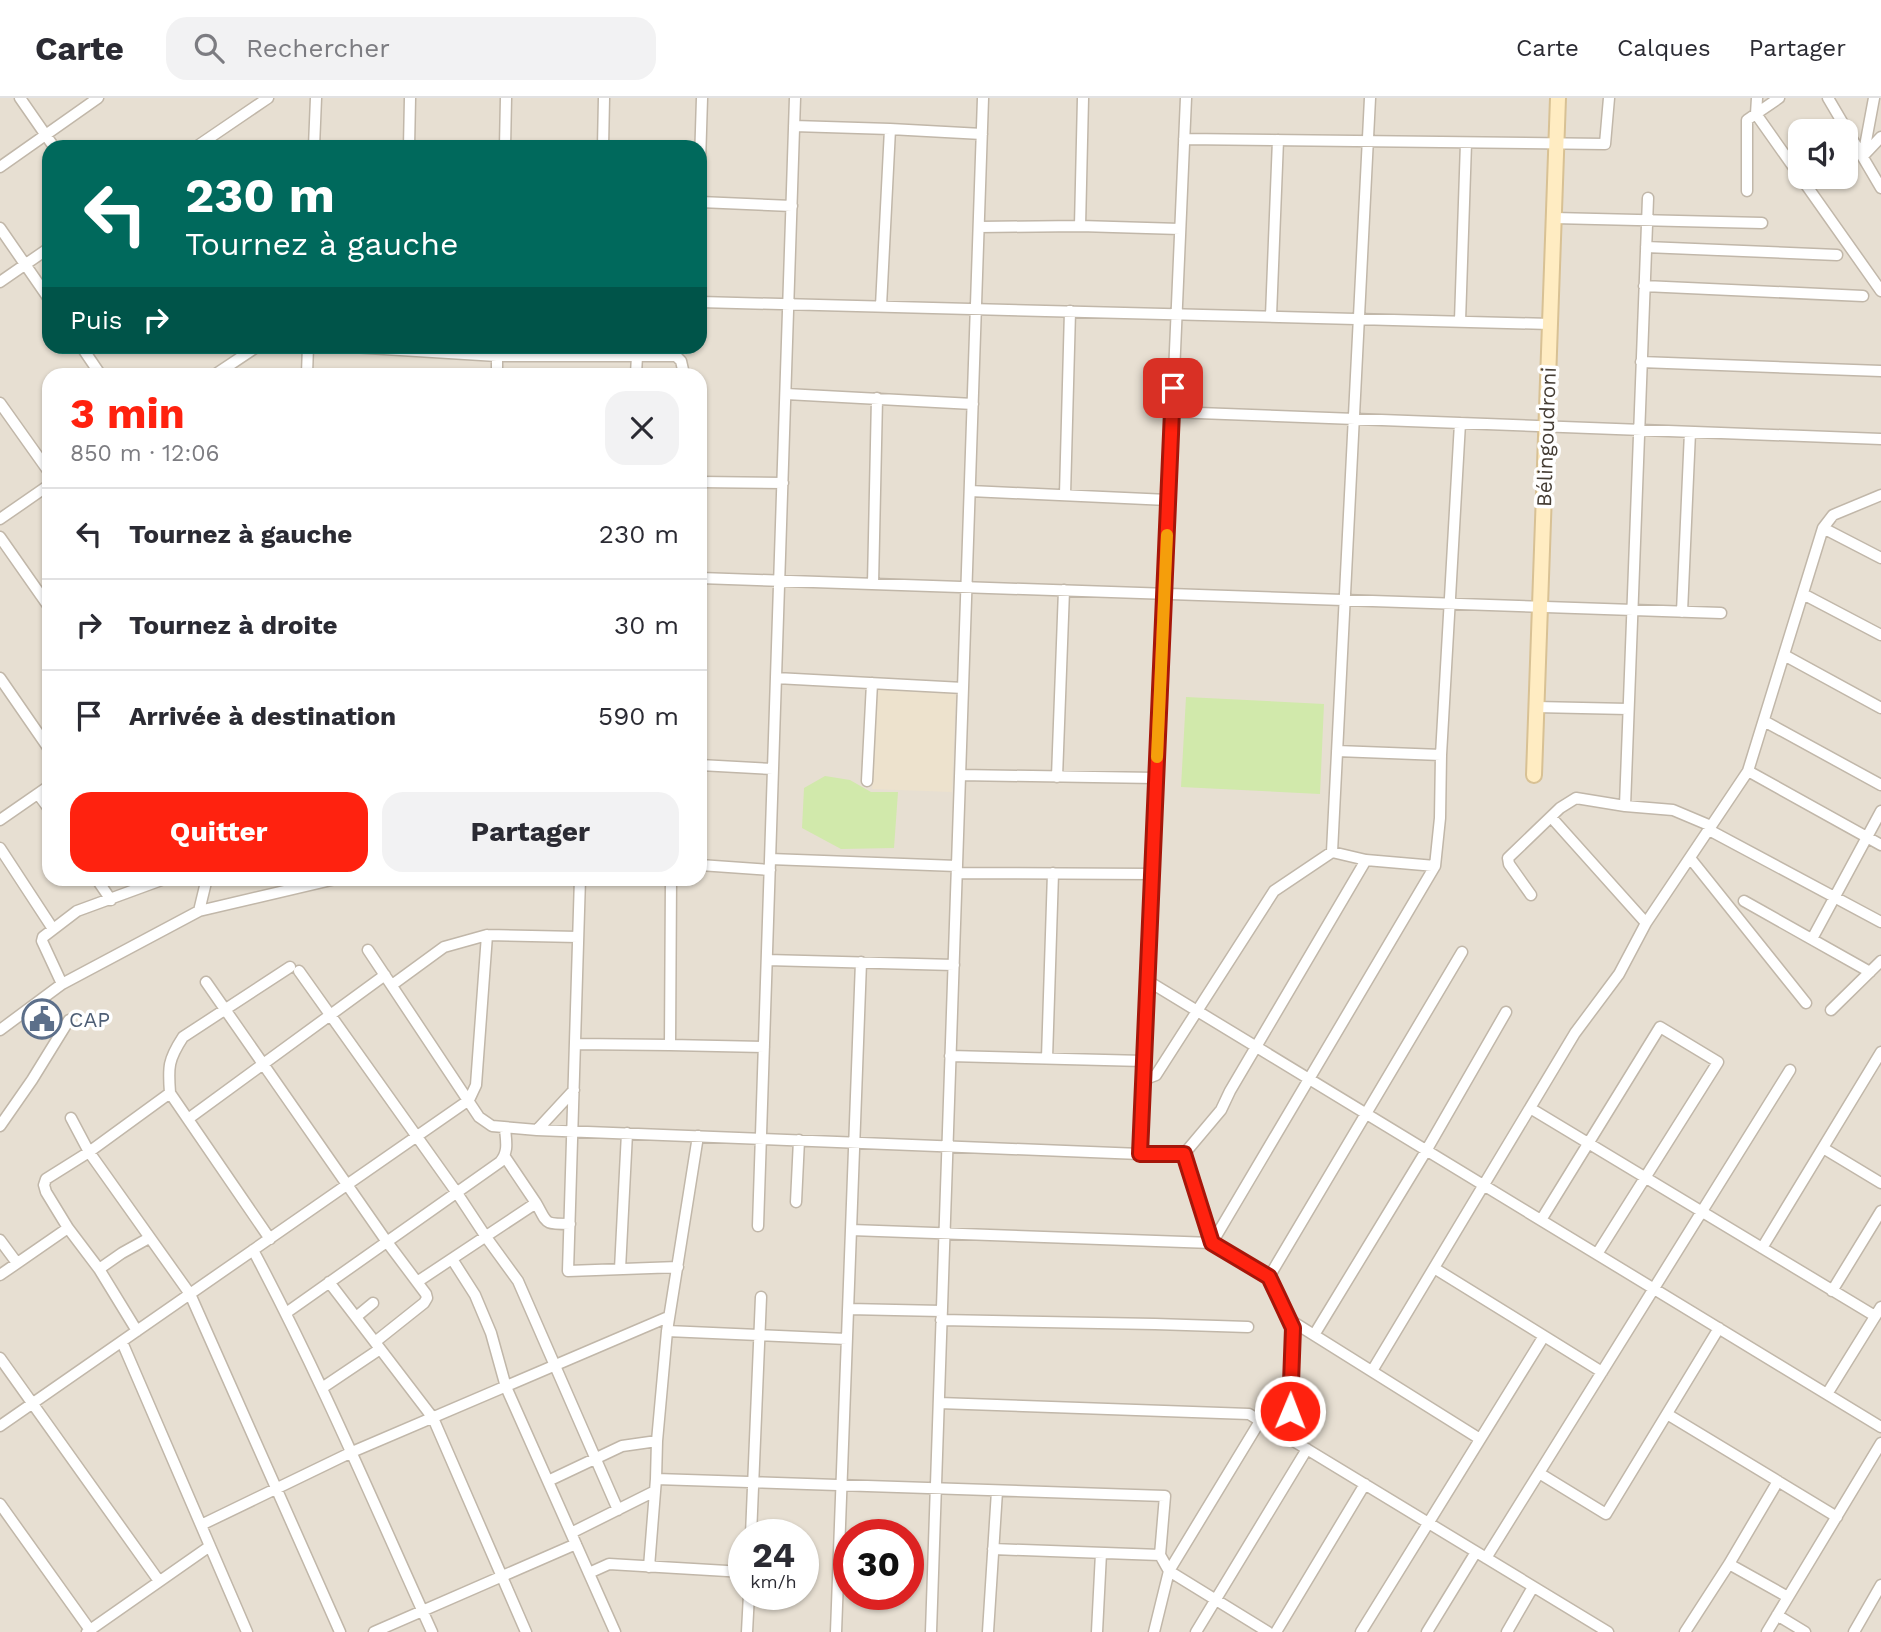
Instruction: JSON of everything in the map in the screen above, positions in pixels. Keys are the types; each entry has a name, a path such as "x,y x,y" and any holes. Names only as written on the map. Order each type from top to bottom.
{"street":[{"path":"20,98 49,140"},
{"path":"0,167 98,98"},
{"path":"207,140 268,98"},
{"path":"314,140 316,98"},
{"path":"409,140 411,98"},
{"path":"505,140 506,98"},
{"path":"603,140 604,98"},
{"path":"701,140 702,98"},
{"path":"758,1226 795,98"},
{"path":"930,1632 983,98"},
{"path":"1080,226 1083,98"},
{"path":"1140,1154 1186,98"},
{"path":"1332,852 1370,98"},
{"name":"Bélingoudroni","path":"1534,775 1558,98"},
{"path":"1184,139 1605,144 1609,98"},
{"path":"1757,98 1756,114 1881,291"},
{"path":"1747,191 1747,120 1779,98"},
{"path":"1828,98 1881,188"},
{"path":"1863,157 1874,98"},
{"path":"794,126 982,134"},
{"path":"881,306 890,129"},
{"path":"1863,157 1881,137"},
{"path":"1271,316 1278,140"},
{"path":"1460,321 1466,143"},
{"path":"1625,806 1648,198"},
{"path":"707,202 792,205"},
{"path":"1554,218 1762,223"},
{"path":"979,227 1180,229"},
{"path":"0,228 42,289"},
{"path":"1646,247 1837,255"},
{"path":"0,282 42,253"},
{"path":"1644,286 1863,296"},
{"path":"707,302 1550,324"},
{"path":"1065,494 1070,311"},
{"path":"225,368 246,354"},
{"path":"581,354 649,354"},
{"path":"672,354 681,361 683,368"},
{"path":"636,368 637,356"},
{"path":"1641,362 1881,370"},
{"path":"786,394 973,404"},
{"path":"873,584 877,398"},
{"path":"0,403 42,462"},
{"path":"1172,412 1881,439"},
{"path":"1212,1243 1435,866 1440,818 1441,755 1460,423"},
{"path":"1682,612 1690,432"},
{"path":"707,482 783,483"},
{"path":"0,519 42,490"},
{"path":"970,491 1168,500"},
{"path":"1372,1371 1575,1033 1619,974 1647,923 1748,771 1823,528 1833,515 1881,495"},
{"path":"1823,528 1881,558"},
{"path":"0,537 42,597"},
{"path":"707,578 1721,613"},
{"path":"1057,777 1064,590"},
{"path":"1803,594 1881,635"},
{"path":"1784,656 1881,709"},
{"path":"0,678 42,740"},
{"path":"776,678 963,688"},
{"path":"867,781 872,683"},
{"path":"1536,707 1628,709"},
{"path":"1764,721 1881,785"},
{"path":"1338,751 1441,755"},
{"path":"707,765 773,769"},
{"path":"1748,771 1881,845"},
{"path":"960,775 1156,778"},
{"path":"0,820 42,791"},
{"path":"38,794 42,799"},
{"path":"1531,895 1509,864 1508,858 1560,808 1576,798 1673,810 1881,922"},
{"path":"1812,939 1881,811"},
{"path":"1551,817 1647,923"},
{"path":"0,848 53,929"},
{"path":"1143,1080 1156,1075 1274,891 1332,852 1366,860 1435,866"},
{"path":"1690,858 1806,1003"},
{"path":"368,950 479,1117 492,1126 537,1130 1184,1154 1221,1110 1366,860"},
{"path":"707,865 770,864 1152,874"},
{"path":"1047,1058 1053,873"},
{"path":"101,886 111,900"},
{"path":"62,984 42,941 43,937 77,911 147,886"},
{"path":"199,911 205,886"},
{"path":"0,1030 62,984 199,911 306,886"},
{"path":"580,886 568,1271 678,1267"},
{"path":"670,1045 671,886"},
{"path":"1744,901 1870,972"},
{"path":"392,985 444,947 487,935 579,937"},
{"path":"0,1426 469,1100 476,1084 487,935"},
{"path":"1269,1277 1462,952"},
{"path":"767,960 954,965"},
{"path":"1831,1010 1881,961"},
{"path":"836,1632 861,962"},
{"path":"270,1238 170,1094 169,1068 173,1052 183,1037 225,1008 294,969 331,1014 518,1281 618,1510"},
{"path":"188,1119 385,975"},
{"path":"1148,981 1881,1427"},
{"path":"206,982 426,1294 424,1303 378,1345 322,1388"},
{"path":"1314,1335 1426,1151 1506,1012"},
{"path":"0,1126 69,1020"},
{"path":"1541,1220 1660,1027 1718,1062 1597,1254"},
{"path":"575,1044 764,1048"},
{"path":"950,1056 1144,1060"},
{"path":"1762,1248 1880,1057"},
{"path":"1486,1558 1790,1070"},
{"path":"537,1130 574,1090"},
{"path":"137,1331 99,1269 68,1228 44,1185 47,1179 170,1094"},
{"path":"1530,1108 1832,1291 1878,1312 1827,1394"},
{"path":"71,1118 89,1152 190,1294 340,1632"},
{"path":"286,1313 500,1162 505,1157 505,1128"},
{"path":"620,1269 627,1133"},
{"path":"649,1567 668,1317 698,1136"},
{"path":"796,1202 799,1140"},
{"path":"1823,1147 1881,1183"},
{"path":"1184,1154 1212,1243"},
{"path":"505,1157 536,1203 544,1220 550,1224 570,1224"},
{"path":"417,1282 536,1203"},
{"path":"1832,1291 1881,1211"},
{"path":"0,1275 68,1228"},
{"path":"851,1230 1212,1243 1269,1277 1293,1328 1290,1439"},
{"path":"99,1269 149,1238"},
{"path":"0,1240 17,1263"},
{"path":"253,1250 352,1452 432,1632"},
{"path":"452,1259 475,1295 491,1333 506,1387 615,1632"},
{"path":"1434,1268 1602,1371"},
{"path":"329,1283 433,1418 526,1632"},
{"path":"752,1519 761,1297"},
{"path":"356,1317 373,1303"},
{"path":"848,1309 1248,1327"},
{"path":"201,1525 352,1452 668,1317"},
{"path":"1289,1320 1480,1438"},
{"path":"1539,1473 1606,1514 1719,1328"},
{"path":"667,1331 847,1339"},
{"path":"1361,1632 1544,1336"},
{"path":"121,1342 247,1632"},
{"path":"0,1358 159,1581"},
{"path":"939,1403 1249,1414 1533,1587 1592,1628 1608,1632"},
{"path":"1667,1414 1836,1517"},
{"path":"1154,1632 1169,1571 1260,1420"},
{"path":"548,1481 622,1446 657,1441"},
{"path":"1767,1632 1881,1443"},
{"path":"1196,1632 1307,1449"},
{"path":"656,1479 1165,1496 1160,1555 1169,1571 1268,1632"},
{"path":"1685,1632 1778,1481"},
{"path":"1276,1632 1365,1484"},
{"path":"571,1533 655,1491"},
{"path":"988,1632 997,1491"},
{"path":"0,1504 89,1631 210,1546"},
{"path":"374,1632 576,1544"},
{"path":"993,1549 1160,1555"},
{"path":"1427,1632 1476,1552"},
{"path":"1097,1632 1101,1553"},
{"path":"589,1573 609,1564 728,1571"},
{"path":"1729,1564 1788,1597"},
{"path":"1854,1632 1881,1586"},
{"path":"1507,1632 1533,1587"},
{"path":"747,1632 748,1610"},
{"path":"1777,1615 1805,1632"}],"shaded area":[{"path":"0,98 1881,98 1881,1632 0,1632"},
{"path":"876,687 956,690 952,792 872,789"}],"green space":[{"path":"1186,697 1324,704 1320,794 1181,787"},
{"path":"825,776 850,780 871,792 898,792 894,848 841,849 802,828 804,788"}],"slow traffic":[{"path":"1157,757 1167,535"}],"place":[{"name":"CAP","path":"42,1019"}],"route":[{"path":"1173,388 1140,1154 1184,1154 1212,1243 1269,1277 1293,1328 1290,1411"}]}
